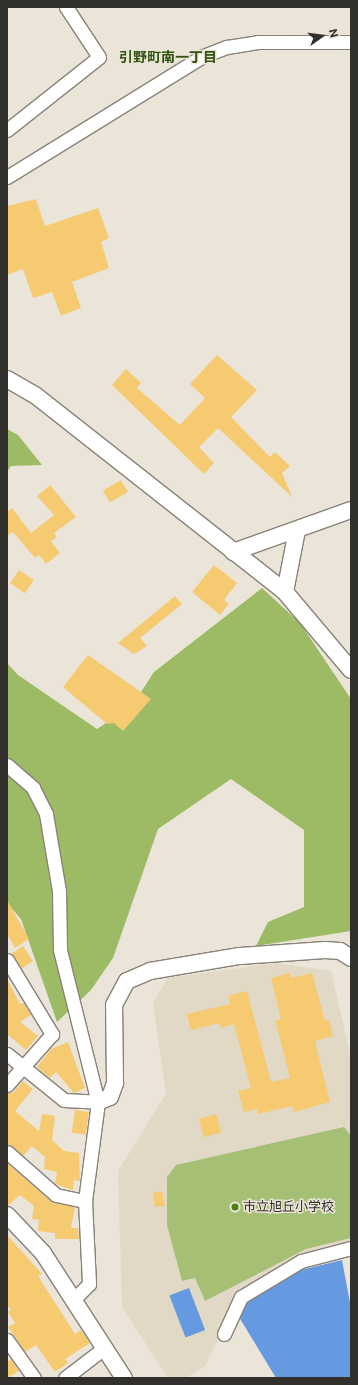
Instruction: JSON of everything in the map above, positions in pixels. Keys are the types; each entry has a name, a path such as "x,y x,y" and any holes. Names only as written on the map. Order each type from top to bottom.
{"street":[{"path":"7,130 99,57 66,7"},
{"path":"7,177 203,56 227,47 264,42 351,42"},
{"path":"7,379 35,394 285,592 351,670"},
{"path":"233,552 351,510"},
{"path":"285,592 297,530"},
{"path":"7,765 33,788 46,814 58,891 60,950 98,1102 85,1202 88,1284 75,1298"},
{"path":"7,1054 64,1100 98,1102 110,1097 115,1083 114,1005 127,981 150,971 240,956 325,950 340,951 351,958"},
{"path":"7,960 52,1034 7,1085"},
{"path":"7,1152 56,1196 85,1202"},
{"path":"7,1215 43,1253 75,1298 104,1348 124,1378"},
{"path":"224,1334 240,1297 300,1261 351,1248"},
{"path":"7,1340 34,1378"},
{"path":"65,1378 104,1348"}],"shaded area":[{"name":"市立旭丘小学校","path":"275,963 331,971 351,1058 351,1243 241,1293 205,1366 186,1378 168,1378 122,1307 118,1171 166,1094 153,1003 168,978"}],"green space":[{"path":"7,429 18,435 42,465 11,466 7,472"},
{"path":"262,588 300,623 351,699 351,931 256,946 268,922 304,907 304,830 231,779 158,829 113,958 91,990 57,1022 21,919 7,903 7,663 18,675 97,729 132,706 154,672"},
{"path":"344,1127 351,1136 351,1238 306,1249 205,1301 195,1278 182,1281 167,1225 167,1177 176,1165"}],"water":[{"path":"342,1260 351,1308 351,1378 276,1378 239,1317 247,1302 301,1270"},
{"path":"189,1288 205,1330 186,1338 169,1296"}],"building":[{"path":"36,199 45,226 98,208 109,238 101,242 109,268 72,282 81,308 61,316 52,292 33,298 23,269 7,275 7,206"},
{"path":"217,355 257,390 231,417 270,457 275,452 290,466 282,473 292,497 218,428 199,447 214,463 204,474 112,385 126,369 141,383 137,388 180,425 205,398 190,384"},
{"path":"121,480 128,492 110,503 103,490"},
{"path":"50,485 76,517 54,533 57,537 51,541 60,553 46,564 39,555 35,558 13,532 7,536 7,512 12,508 31,533 54,515 37,496"},
{"path":"214,565 237,583 224,600 229,604 220,615 192,592"},
{"path":"19,570 34,580 25,593 10,583"},
{"path":"175,596 182,604 140,638 147,646 134,654 118,643"},
{"path":"88,655 151,699 123,731 114,723 107,724 63,687"},
{"path":"7,900 29,939 15,948 7,934"},
{"path":"23,946 33,961 21,969 11,954"},
{"path":"290,973 291,978 312,973 325,1021 329,1020 333,1036 315,1041 330,1102 294,1112 292,1106 258,1114 257,1109 244,1112 238,1091 251,1088 234,1024 221,1028 220,1023 191,1030 187,1014 230,1004 228,996 247,991 271,1082 290,1078 275,1020 281,1019 271,978"},
{"path":"7,979 20,1004 24,1003 31,1015 20,1022 38,1036 26,1050 7,1034"},
{"path":"68,1042 85,1088 74,1093 56,1072 50,1078 37,1067 51,1049"},
{"path":"23,1081 33,1089 15,1111 39,1131 42,1114 55,1116 52,1140 64,1151 79,1153 80,1181 74,1180 73,1190 55,1184 57,1172 44,1169 45,1157 32,1146 23,1156 7,1143 7,1093 13,1093"},
{"path":"75,1110 89,1112 86,1135 72,1133"},
{"path":"216,1114 221,1132 204,1137 199,1119"},
{"path":"7,1163 53,1203 75,1207 71,1228 78,1228 79,1239 55,1239 55,1233 38,1231 39,1220 32,1219 34,1206 20,1195 7,1206"},
{"path":"162,1191 165,1206 155,1207 153,1193"},
{"path":"7,1235 42,1274 38,1276 75,1334 81,1330 90,1343 65,1359 68,1363 55,1372 36,1345 25,1352 8,1327 15,1323 8,1312 11,1310 7,1304"},
{"path":"11,1359 19,1371 7,1378 7,1362"}],"place":[{"name":"市立旭丘小学校","path":"235,1207"}],"district":[{"name":"引野町南一丁目","path":"168,57"}]}
